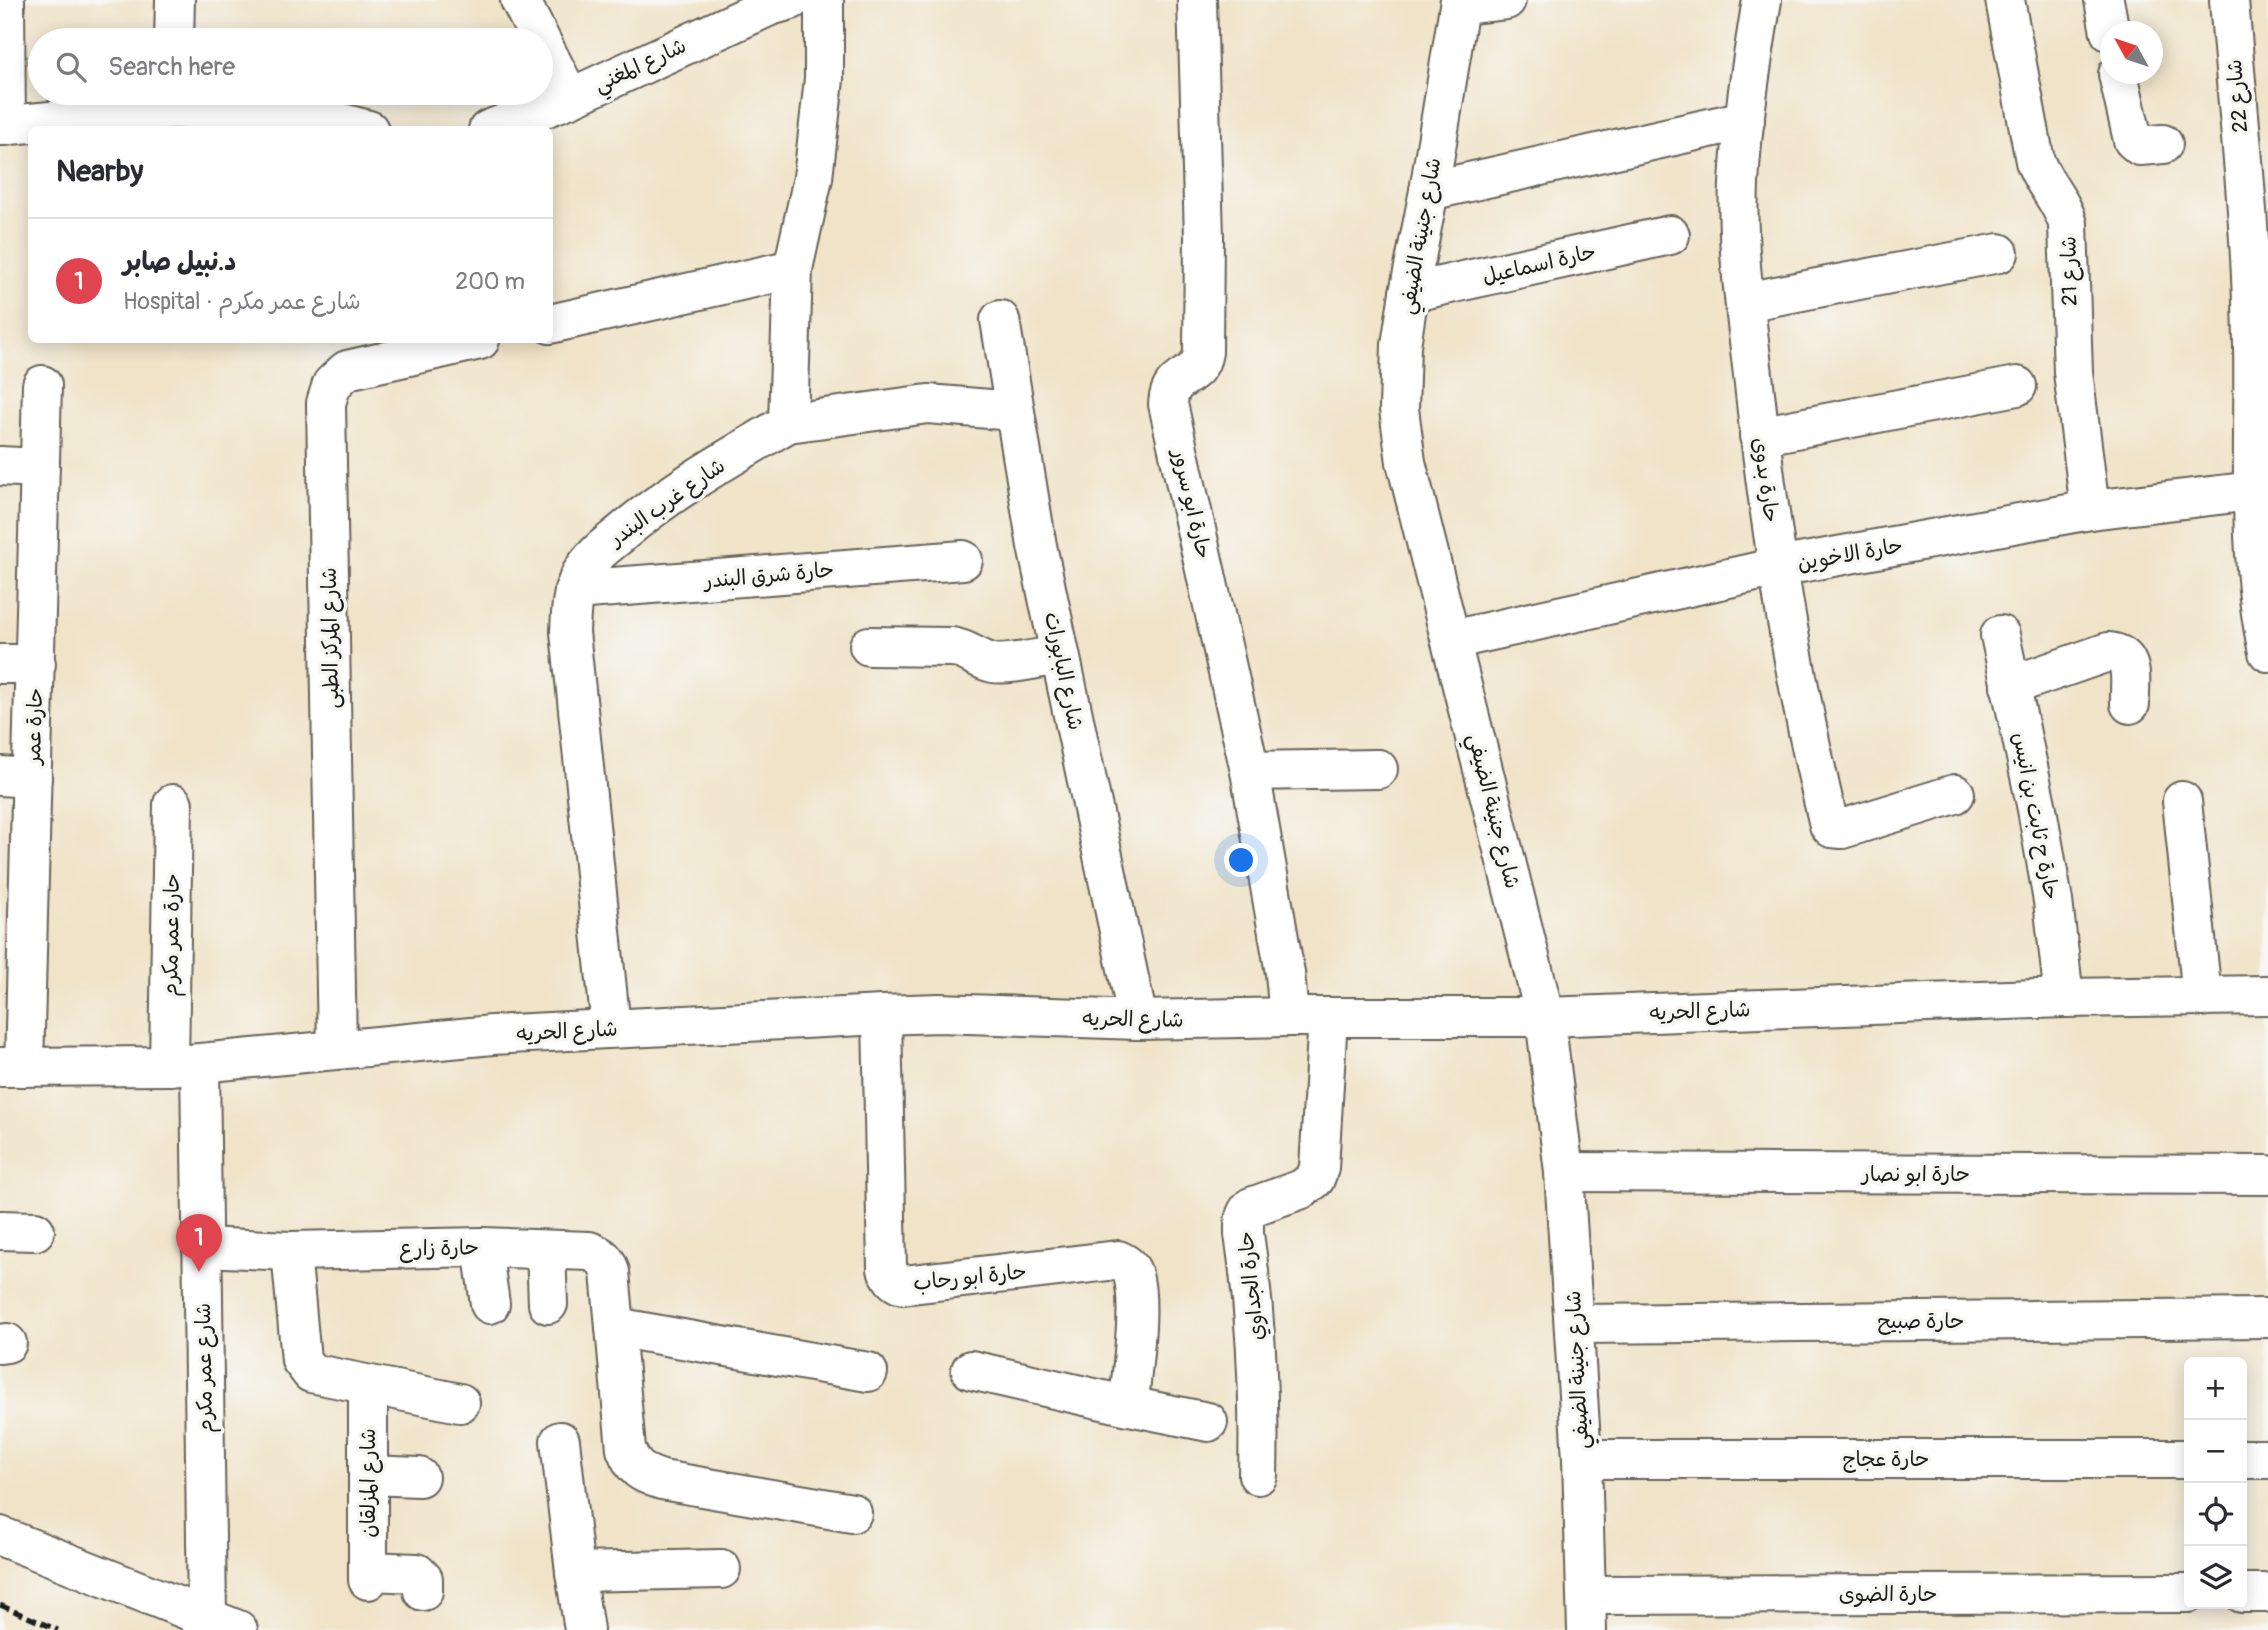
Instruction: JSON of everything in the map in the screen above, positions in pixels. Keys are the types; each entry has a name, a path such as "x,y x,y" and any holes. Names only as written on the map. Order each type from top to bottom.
{"street":[{"path":"5,0 3,126 145,105"},
{"path":"174,28 175,0"},
{"path":"520,0 534,28"},
{"name":"شارع المغني","path":"553,105 770,6 792,0"},
{"path":"824,0 824,79 813,178 793,269 789,423 928,404 1014,411"},
{"name":"حارة ابو سرور","path":"1197,0 1204,237 1203,352 1198,369 1175,383 1168,404 1251,771 1285,973 1289,1017"},
{"path":"1460,3 1506,0"},
{"name":"حارة بدوى","path":"1762,0 1745,120 1739,186 1739,233 1759,436 1778,567 1806,730 1829,825 1842,829 1955,794"},
{"name":"شارع 21","path":"2005,0 2035,161 2064,210 2068,225 2073,372 2090,510"},
{"path":"2104,0 2108,21"},
{"name":"شارع 22","path":"2229,0 2246,211 2253,342 2255,571 2268,652"},
{"name":"شارع جنينة الضيفي","path":"1460,3 1401,345 1399,409 1406,462 1545,1017 1564,1172 1582,1459 1587,1613"},
{"path":"553,65 570,98"},
{"path":"2120,84 2133,140 2140,146 2162,144"},
{"path":"212,105 312,115 354,126"},
{"name":"شارع المغني","path":"498,126 552,105"},
{"path":"1429,191 1745,120"},
{"name":"حارة اسماعيل","path":"1409,293 1670,235"},
{"path":"1745,302 1999,253"},
{"path":"553,323 793,269"},
{"name":"شارع البابورات","path":"1000,320 1037,546 1139,1020"},
{"name":"شارع المركز الطبى","path":"337,1049 326,403 332,384 347,370 467,343"},
{"name":"حارة عمر","path":"12,1067 18,664 40,468 42,384"},
{"path":"1759,436 2017,386"},
{"name":"شارع غرب البندر","path":"611,1028 570,632 574,590 596,554 640,516 701,474 789,423"},
{"path":"0,466 40,468"},
{"name":"حارة الاخوين","path":"1451,640 1778,567 2090,510 2253,491"},
{"name":"حارة شرق البندر","path":"574,590 963,560"},
{"name":"حارة ح ثابت بن انيس","path":"2000,635 2037,809 2053,901 2064,999"},
{"path":"869,646 952,646 998,664 1060,655"},
{"path":"2010,686 2108,652 2117,653 2129,661 2130,704"},
{"path":"1251,771 1378,769"},
{"path":"2182,802 2202,997"},
{"name":"حارة عمر مكرم","path":"173,804 184,1064"},
{"name":"شارع الحريه","path":"12,1067 184,1064 492,1035 939,1013 1139,1020 1545,1017 2064,999 2268,996"},
{"name":"حارة ابو رحاب","path":"882,1015 887,1269 891,1278 903,1285 1118,1260 1124,1263 1133,1273 1137,1304 1129,1406"},
{"name":"حارة الجداوي","path":"1258,1475 1260,1404 1244,1218 1251,1207 1302,1189 1315,1180 1319,1168 1328,1017"},
{"name":"شارع عمر مكرم","path":"184,1064 202,1247 216,1625"},
{"name":"حارة ابو نصار","path":"1564,1172 2268,1175"},
{"name":"حارة زارع","path":"202,1247 291,1251 482,1247 589,1251 603,1257 610,1272 626,1449 632,1464 645,1475 662,1480 852,1513"},
{"path":"482,1247 490,1304"},
{"path":"546,1250 548,1304"},
{"path":"291,1251 301,1360 311,1373 460,1403"},
{"name":"حارة صبيح","path":"1574,1324 2268,1318"},
{"path":"615,1327 868,1372"},
{"path":"971,1370 1208,1422"},
{"name":"شارع المزلقان","path":"368,1386 368,1576 417,1573 423,1579 423,1591"},
{"path":"561,1441 584,1630"},
{"path":"2247,1458 2268,1458"},
{"name":"حارة عجاج","path":"1582,1459 2184,1459"},
{"path":"368,1475 419,1475"},
{"path":"0,1536 216,1625"},
{"path":"575,1572 721,1569"},
{"name":"حارة الضوى","path":"1587,1613 2184,1593"},
{"path":"2247,1593 2268,1593"}],"railway":[{"path":"0,1605 58,1630"}],"place":[{"name":"د.نبيل صابر","path":"199,1272"}]}
